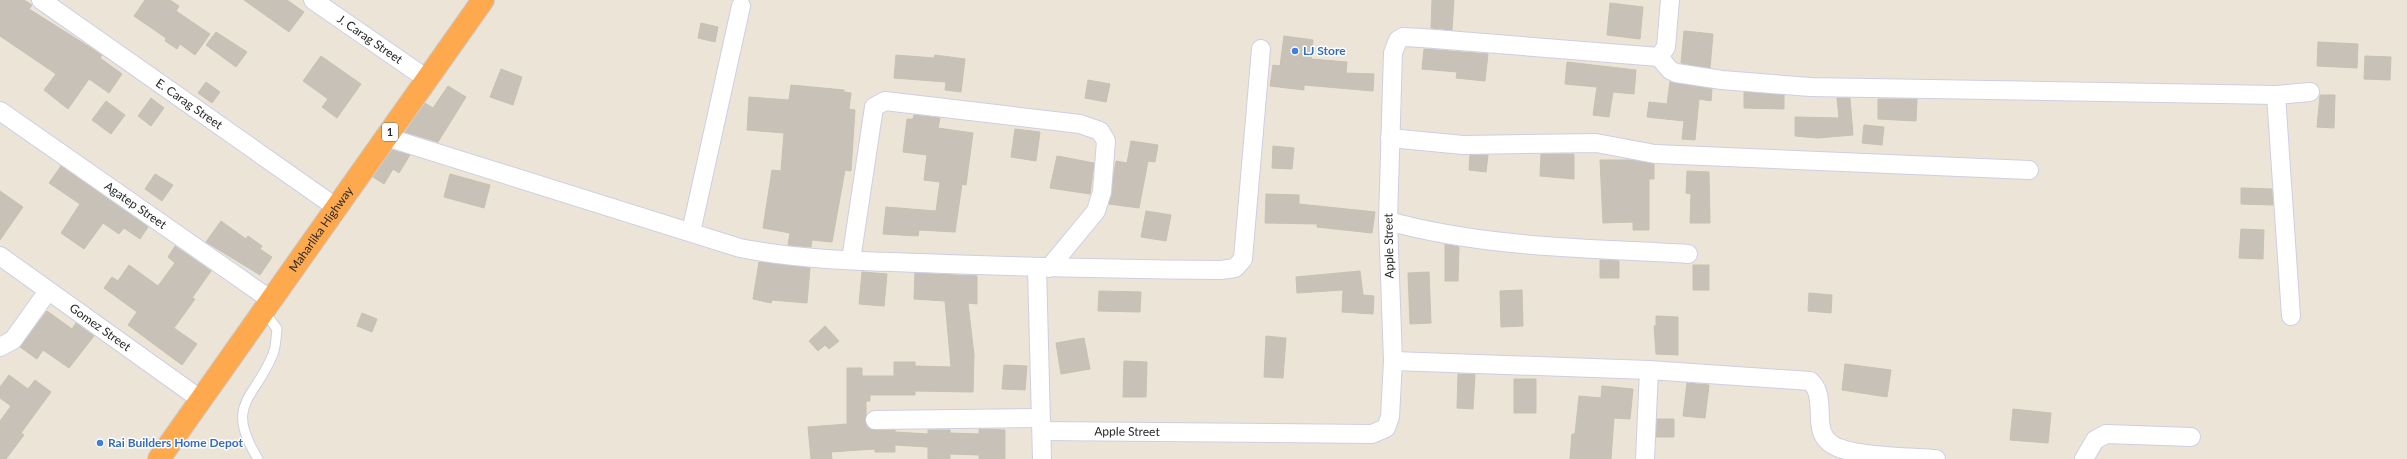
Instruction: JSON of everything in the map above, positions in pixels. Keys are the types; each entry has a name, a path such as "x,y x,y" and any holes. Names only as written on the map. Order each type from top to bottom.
{"highway":[{"name":"Maharlika Highway","path":"159,459 483,0"}],"street":[{"name":"E. Carag Street","path":"41,0 337,208"},
{"name":"J. Carag Street","path":"313,0 427,79"},
{"path":"1670,0 1666,47 1659,57 1670,70 1676,73 1722,80 1810,87 2276,95 2310,92"},
{"path":"691,232 741,6"},
{"name":"Apple Street","path":"1042,424 1372,434 1386,428 1389,423 1393,361 1388,221 1390,138 1393,53 1398,40 1403,38 1659,57"},
{"path":"386,137 740,248 765,253 851,260 1043,268 1221,270 1235,268 1243,259 1261,49"},
{"path":"2276,95 2291,316"},
{"path":"851,260 874,107 884,101 1080,124 1100,131 1106,141 1102,192 1096,212 1043,268 1042,459"},
{"name":"Agatep Street","path":"0,111 270,302"},
{"path":"1390,138 1470,145 1596,143 1655,154 2030,170"},
{"path":"1388,221 1428,232 1478,240 1688,254"},
{"name":"Gomez Street","path":"0,256 200,399"},
{"path":"0,347 13,340 48,291"},
{"path":"1393,361 1650,370 1810,381 1818,390 1821,430 1829,443 1836,448 1853,452 1936,459"},
{"path":"1645,459 1650,370"},
{"path":"875,420 1042,424"},
{"path":"2084,459 2095,440 2106,434 2191,437"}],"lane":[{"path":"258,459 246,440 242,426 245,404 274,353 277,329 270,302"}],"building":[{"path":"0,0 24,0 32,5 29,9 102,55 100,58 122,74 109,93 89,79 68,109 44,90 56,74 0,36"},
{"path":"145,0 170,0 179,6 176,11 210,34 195,55 180,44 177,49 165,41 166,38 134,16"},
{"path":"244,0 287,0 304,12 289,32"},
{"path":"1432,0 1454,0 1452,30 1431,28"},
{"path":"1610,3 1643,7 1640,39 1607,35"},
{"path":"701,23 718,27 715,42 698,38"},
{"path":"1684,31 1713,34 1710,68 1681,63"},
{"path":"216,32 247,52 236,67 206,45"},
{"path":"1284,36 1313,40 1311,59 1347,62 1346,73 1374,74 1373,91 1304,85 1304,90 1270,86 1273,65 1280,66"},
{"path":"2318,42 2358,44 2357,68 2317,66"},
{"path":"1424,49 1488,54 1485,81 1456,78 1457,72 1422,69"},
{"path":"896,55 934,58 935,55 965,59 961,92 945,90 946,82 894,78"},
{"path":"321,56 361,84 337,118 322,107 328,99 303,81"},
{"path":"2365,56 2391,57 2390,80 2364,79"},
{"path":"1567,62 1636,70 1634,94 1613,92 1609,117 1593,115 1597,87 1565,84"},
{"path":"501,69 522,77 513,105 490,97"},
{"path":"1088,80 1110,84 1106,102 1085,98"},
{"path":"206,82 220,92 212,103 198,93"},
{"path":"1670,82 1712,89 1711,101 1699,99 1695,140 1682,139 1684,121 1647,117 1649,102 1667,104"},
{"path":"791,85 844,90 844,92 851,93 849,109 855,110 851,171 845,170 832,242 812,240 811,247 788,245 790,233 763,228 772,170 781,171 784,133 747,130 749,97 789,100"},
{"path":"448,86 466,97 438,142 405,132 425,103 433,108"},
{"path":"1744,92 1784,95 1784,109 1744,108"},
{"path":"2320,95 2335,95 2334,128 2317,127"},
{"path":"151,98 164,108 151,126 138,116"},
{"path":"1837,98 1850,98 1853,135 1818,138 1795,136 1795,117 1839,118"},
{"path":"1878,99 1917,99 1916,121 1878,119"},
{"path":"106,101 125,115 111,134 92,120"},
{"path":"914,115 940,118 938,128 973,133 966,185 962,184 955,232 919,230 918,236 883,234 886,207 936,211 940,182 924,180 927,155 903,152 907,119 913,119"},
{"path":"1864,125 1884,127 1882,145 1862,143"},
{"path":"1015,129 1040,132 1036,161 1011,157"},
{"path":"1131,141 1158,145 1155,162 1148,161 1139,208 1109,204 1116,161 1127,163"},
{"path":"1273,146 1294,148 1292,169 1272,168"},
{"path":"392,150 410,155 399,173 393,169 384,184 373,177"},
{"path":"1541,154 1574,154 1574,179 1540,176"},
{"path":"1470,155 1488,155 1486,172 1469,170"},
{"path":"1057,156 1094,163 1090,194 1050,188"},
{"path":"1600,160 1631,160 1654,164 1654,179 1649,179 1649,230 1633,230 1633,222 1603,223"},
{"path":"61,166 148,227 140,239 124,228 119,234 103,223 84,249 61,233 80,204 49,183"},
{"path":"1687,171 1709,172 1710,223 1690,223 1691,194 1686,193"},
{"path":"155,174 173,185 162,201 145,189"},
{"path":"450,174 490,185 484,208 444,197"},
{"path":"2241,188 2272,189 2273,205 2241,204"},
{"path":"0,191 23,207 0,240"},
{"path":"1266,194 1299,195 1299,204 1375,212 1372,233 1317,227 1317,224 1265,223"},
{"path":"1146,211 1171,215 1166,241 1141,237"},
{"path":"221,221 246,239 248,236 262,246 260,249 272,257 260,275 206,242"},
{"path":"2241,229 2264,230 2263,259 2239,258"},
{"path":"1445,244 1459,247 1458,281 1445,281"},
{"path":"175,246 211,271 192,298 195,299 174,328 197,344 182,365 128,325 137,312 104,288 112,277 118,281 129,265 158,286 175,263 168,257"},
{"path":"1600,260 1619,261 1619,278 1600,278"},
{"path":"759,262 810,268 807,303 772,300 771,303 753,299"},
{"path":"1693,265 1709,265 1709,290 1693,290"},
{"path":"1360,271 1363,295 1374,296 1373,314 1342,312 1343,290 1297,293 1296,277"},
{"path":"862,272 887,274 884,306 859,304"},
{"path":"1429,272 1431,323 1410,324 1408,273"},
{"path":"915,273 977,276 977,304 968,303 974,355 973,392 915,391 915,395 870,395 870,401 866,401 866,425 875,430 895,430 895,432 928,434 928,430 950,430 950,433 979,434 979,429 1005,430 1005,459 979,459 979,455 950,454 950,459 928,459 928,447 895,445 895,452 875,452 875,449 831,452 832,459 811,459 808,427 847,424 847,368 862,368 862,376 894,376 894,362 915,362 915,366 951,367 945,301 914,299"},
{"path":"1522,290 1523,326 1501,327 1500,291"},
{"path":"1099,291 1141,292 1140,312 1098,311"},
{"path":"1809,293 1832,295 1831,313 1808,311"},
{"path":"47,311 72,329 76,323 94,336 69,368 43,350 37,359 20,347"},
{"path":"362,313 377,319 372,332 357,326"},
{"path":"1656,316 1678,317 1678,355 1656,354 1654,326 1656,326"},
{"path":"825,326 839,341 829,349 825,345 818,351 809,341"},
{"path":"1266,336 1286,338 1283,378 1264,377"},
{"path":"1084,338 1090,369 1061,374 1056,343"},
{"path":"1124,361 1147,362 1146,397 1123,397"},
{"path":"1845,364 1891,370 1887,397 1842,390"},
{"path":"1004,365 1027,366 1025,390 1002,389"},
{"path":"1458,374 1475,374 1473,409 1457,408"},
{"path":"9,375 28,389 35,380 51,392 21,433 24,435 6,459 0,459 0,421 11,406 0,398 0,387"},
{"path":"1514,379 1536,379 1536,413 1514,413"},
{"path":"1687,383 1709,385 1705,418 1683,416"},
{"path":"1602,386 1633,389 1630,419 1614,418 1611,459 1570,459 1572,434 1575,434 1579,396 1601,398"},
{"path":"2013,409 2051,413 2048,443 2010,440"},
{"path":"1657,419 1674,419 1674,437 1656,437"}],"place":[{"name":"LJ Store","path":"1295,51"},
{"name":"Rai Builders Home Depot","path":"100,443"}]}
